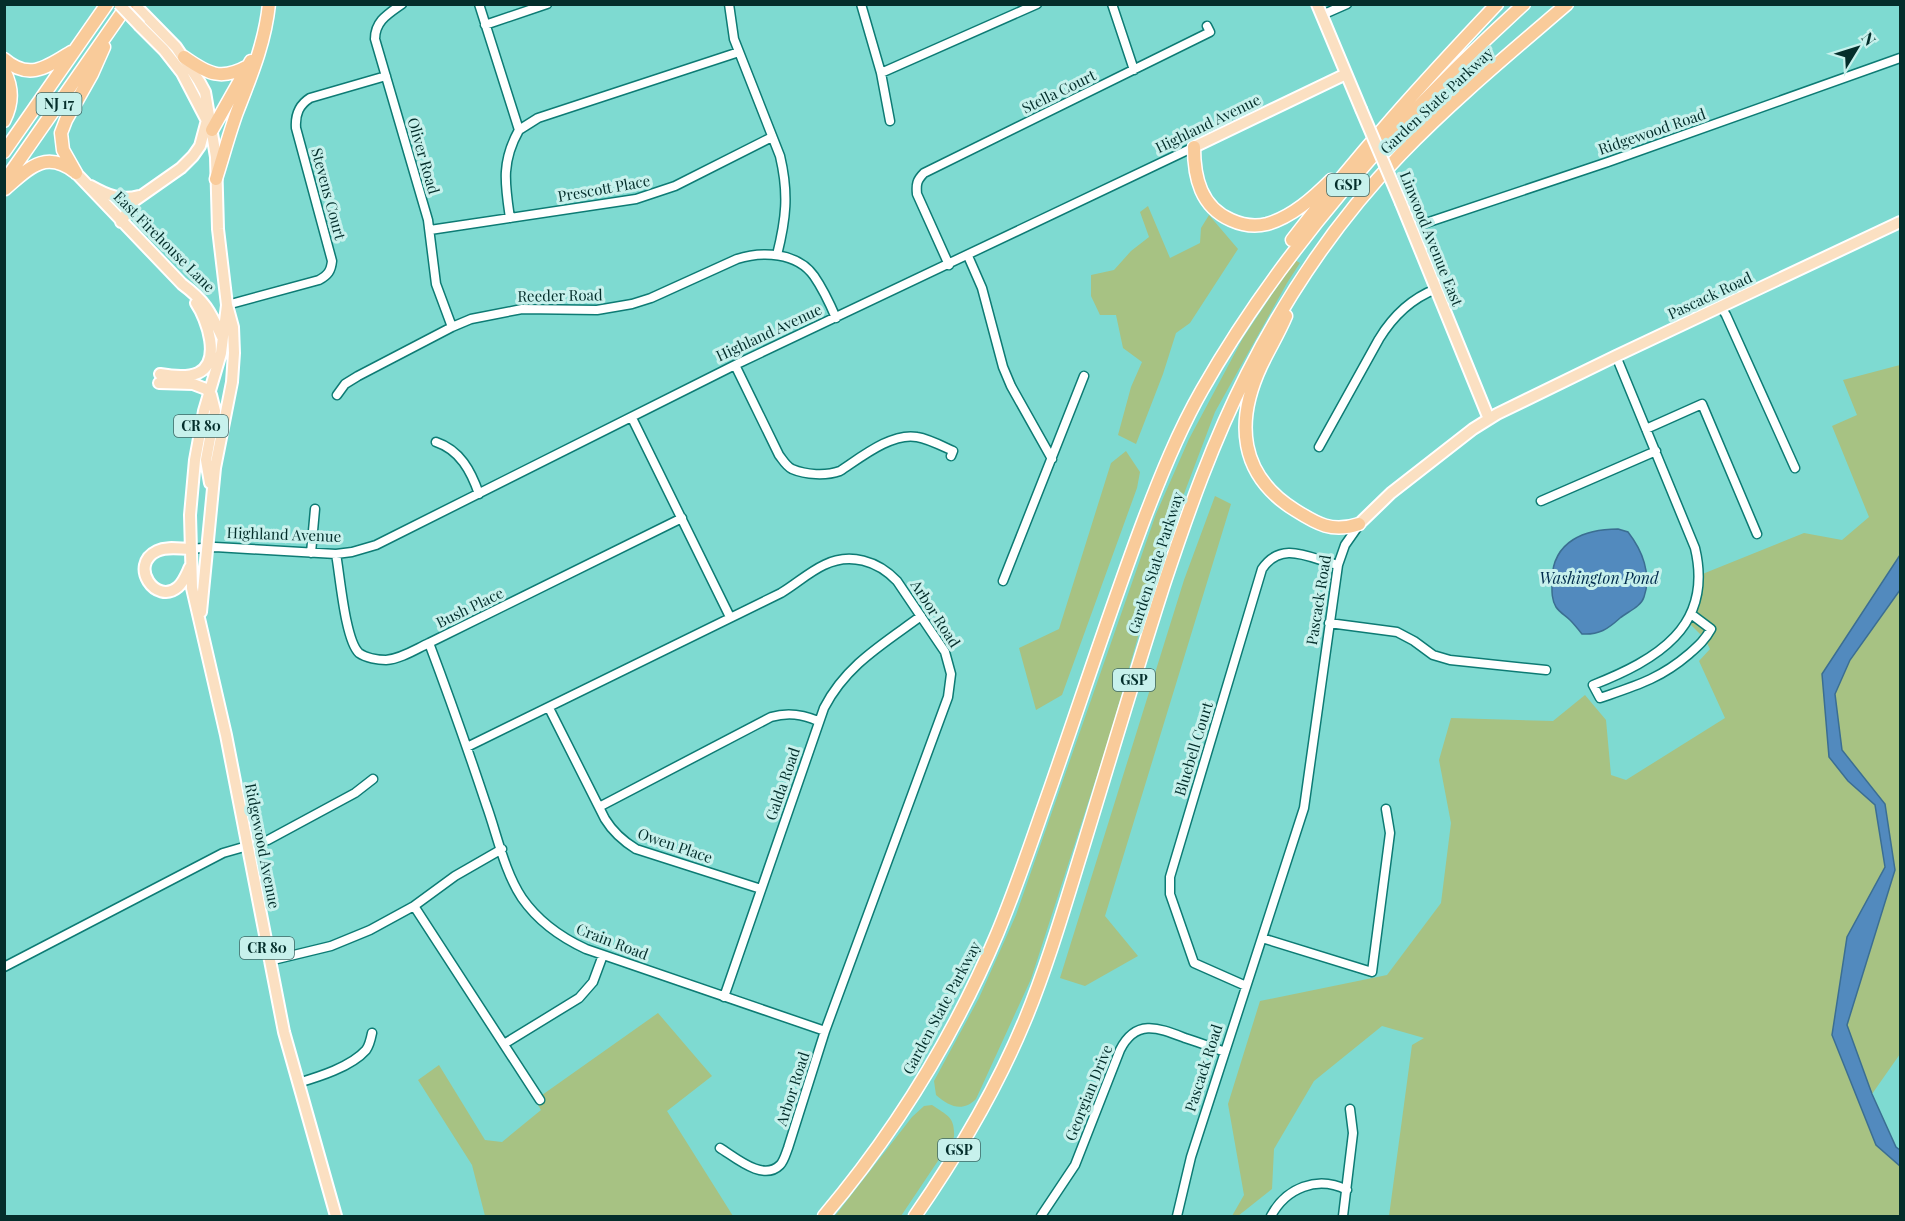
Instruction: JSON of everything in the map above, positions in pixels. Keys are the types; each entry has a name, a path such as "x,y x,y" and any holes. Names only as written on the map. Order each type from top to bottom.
{"highway":[{"name":"NJ 17","path":"4,152 106,4"},
{"name":"NJ 17","path":"4,182 128,4"},
{"path":"216,179 227,141 255,70 269,4"},
{"name":"Garden State Parkway","path":"823,1216 868,1160 916,1090 946,1039 989,952 1021,871 1143,522 1164,469 1202,390 1215,357 1285,250 1329,193 1423,83 1497,4"},
{"name":"Garden State Parkway","path":"1202,390 1274,278 1327,210 1425,100 1524,4"},
{"name":"Garden State Parkway","path":"916,1216 973,1125 1001,1073 1025,1019 1056,937 1154,614 1200,480 1248,372 1276,320 1306,273 1347,218 1397,158 1474,84 1568,4"},
{"path":"80,177 63,150 61,133 97,66 112,27"},
{"path":"209,125 262,45"},
{"path":"4,59 19,69 38,70 76,48"},
{"path":"184,57 204,71 216,75 228,75 249,66"},
{"path":"4,70 12,96 4,121"},
{"path":"1194,147 1196,176 1201,192 1210,205 1222,215 1236,222 1252,225 1267,224 1292,212 1323,188 1423,83"},
{"path":"4,190 28,170 42,163 58,163 80,177"},
{"path":"1306,273 1256,379 1247,411 1245,440 1251,460 1261,479 1284,503 1326,526 1338,528 1359,524"}],"main road":[{"name":"Ridgewood Avenue","path":"119,4 144,22 184,57 205,92 216,158 218,230 227,305 233,327 234,367 212,493 201,619"},
{"name":"Ridgewood Avenue","path":"134,4 144,22 190,85 209,125"},
{"name":"Linwood Avenue East","path":"1319,10 1489,419"},
{"name":"Highland Avenue","path":"1194,147 1347,74"},
{"path":"121,222 131,205 144,193 175,172 193,156 209,125"},
{"path":"80,177 106,193 120,198 129,198 144,193"},
{"name":"East Firehouse Lane","path":"80,177 182,284 204,303 222,338"},
{"name":"Pascack Road","path":"1359,524 1391,493 1489,419 1616,356 1900,222"},
{"path":"182,284 198,305 207,324 210,345 208,360 202,371 191,375 159,378 193,384 210,392 215,411 206,460 212,493"},
{"name":"Ridgewood Avenue","path":"227,305 218,365 195,460 191,500 192,588 226,735 286,1041 336,1216"},
{"path":"190,549 165,548 158,551 147,561 145,573 153,587 160,591 168,591 180,585 191,566"}],"street":[{"name":"Oliver Road","path":"402,4 381,20 375,33 375,39 430,230 436,284 452,327"},
{"path":"479,4 519,130"},
{"path":"485,25 547,4"},
{"path":"729,4 731,25 739,52 780,156 787,192 785,223 777,255"},
{"path":"861,4 881,73 890,121"},
{"path":"881,73 1037,4"},
{"path":"1112,4 1134,70"},
{"path":"1319,10 1347,4"},
{"name":"Stella Court","path":"949,265 917,194 917,182 924,173 1210,32 1207,26"},
{"path":"510,218 505,168 510,145 519,130 538,118 739,52"},
{"name":"Ridgewood Road","path":"1411,228 1618,158 1900,58"},
{"name":"Stevens Court","path":"227,305 319,280 331,270 332,261 296,128 296,114 304,102 310,98 386,76"},
{"name":"Prescott Place","path":"430,230 618,203 654,194 675,186 772,137"},
{"name":"Highland Avenue","path":"190,549 336,554 375,545 735,365 1194,147"},
{"name":"Reeder Road","path":"337,395 345,384 357,376 452,327 478,317 522,309 578,311 613,308 651,298 736,259 751,255 777,255 794,261 813,275 836,318"},
{"path":"968,256 982,288 1003,367 1011,386 1052,459"},
{"path":"1319,447 1390,322 1411,302 1436,289"},
{"path":"1721,308 1795,468"},
{"path":"1616,356 1695,548 1699,562 1699,587 1691,614 1677,634 1650,658 1620,675 1593,685 1600,698 1643,684 1672,669 1705,639 1711,629 1691,614"},
{"path":"735,365 779,455 792,469 832,474 891,440 910,436 925,439 953,451 951,456"},
{"path":"1003,581 1084,376"},
{"path":"1646,429 1702,404 1757,534"},
{"path":"632,418 730,617"},
{"path":"436,442 447,446 460,457 471,472 479,494"},
{"path":"1541,501 1656,451"},
{"path":"311,553 315,509"},
{"name":"Bush Place","path":"336,554 352,642 359,652 375,659 394,659 682,518"},
{"name":"Pascack Road","path":"1177,1216 1191,1157 1304,808 1338,565 1345,544 1359,524"},
{"name":"Bluebell Court","path":"1246,986 1194,963 1170,894 1170,877 1262,569 1272,558 1286,553 1304,554 1338,565"},
{"name":"Arbor Road","path":"467,747 781,593 826,564 849,559 870,562 890,573 945,652 951,674 948,697 825,1031 781,1164 771,1171 760,1171 720,1148"},
{"name":"Galda Road","path":"724,996 818,721 830,695 853,667 921,616"},
{"path":"1329,623 1397,632 1433,655 1442,658 1546,670"},
{"name":"Crain Road","path":"429,643 514,884 531,909 558,934 586,949 825,1031"},
{"name":"Owen Place","path":"549,708 599,807 618,836 636,849 761,889"},
{"path":"599,807 771,717 791,713 802,714 818,721"},
{"path":"4,967 231,850 268,840 356,794 373,779"},
{"path":"1262,938 1372,972 1390,833 1386,809"},
{"path":"269,961 314,951 351,939 414,906 455,876 502,849"},
{"path":"414,906 540,1100"},
{"path":"504,1044 587,991 597,974 603,955"},
{"name":"Georgian Drive","path":"1041,1216 1075,1164 1120,1050 1129,1036 1143,1029 1159,1028 1225,1052"},
{"path":"298,1083 350,1062 367,1049 372,1033"},
{"path":"1344,1216 1353,1133 1350,1109"},
{"path":"1271,1216 1285,1198 1303,1187 1322,1184 1347,1190"}],"green space":[{"path":"1148,206 1170,258 1200,243 1201,228 1209,215 1238,249 1190,323 1176,333 1136,444 1118,435 1131,387 1142,362 1123,348 1116,315 1100,315 1091,296 1091,275 1114,270 1131,251 1149,237 1140,212"},
{"path":"1295,260 1300,263 1215,412 1173,523 1110,735 1031,979 976,1099 966,1106 951,1105 936,1095 934,1081 979,998 1016,915 1156,514 1189,439 1243,338"},
{"path":"1900,365 1900,1054 1872,1094 1847,1025 1895,870 1885,804 1852,783 1875,805 1885,868 1847,937 1832,1035 1876,1144 1900,1166 1900,1216 1389,1216 1412,1045 1424,1038 1382,1026 1314,1081 1274,1149 1272,1189 1238,1216 1232,1216 1244,1195 1228,1104 1260,1001 1387,975 1441,903 1451,823 1439,760 1451,718 1553,721 1585,695 1606,720 1611,775 1626,780 1725,718 1699,661 1710,649 1705,639 1687,621 1700,575 1804,533 1842,540 1869,517 1832,426 1857,415 1843,380"},
{"path":"1126,451 1140,472 1137,488 1062,695 1036,710 1019,648 1059,629 1111,463"},
{"path":"1215,496 1231,504 1105,916 1138,956 1085,986 1060,978 1184,580"},
{"path":"658,1013 712,1076 667,1111 733,1216 485,1216 472,1165 418,1080 439,1065 485,1140 502,1142 541,1110 535,1100"},
{"path":"932,1105 952,1121 954,1137 901,1216 835,1216 912,1117 924,1106"}],"water":[{"name":"Washington Pond","path":"1618,529 1628,532 1641,554 1647,580 1644,597 1637,606 1607,628 1582,634 1554,604 1552,579 1554,566 1558,555 1573,540 1594,531"},
{"path":"1900,555 1900,590 1850,660 1835,694 1842,750 1885,804 1895,870 1847,1025 1872,1094 1896,1147 1900,1150 1900,1166 1876,1145 1832,1035 1847,937 1885,867 1875,805 1848,781 1829,757 1822,674"}]}
